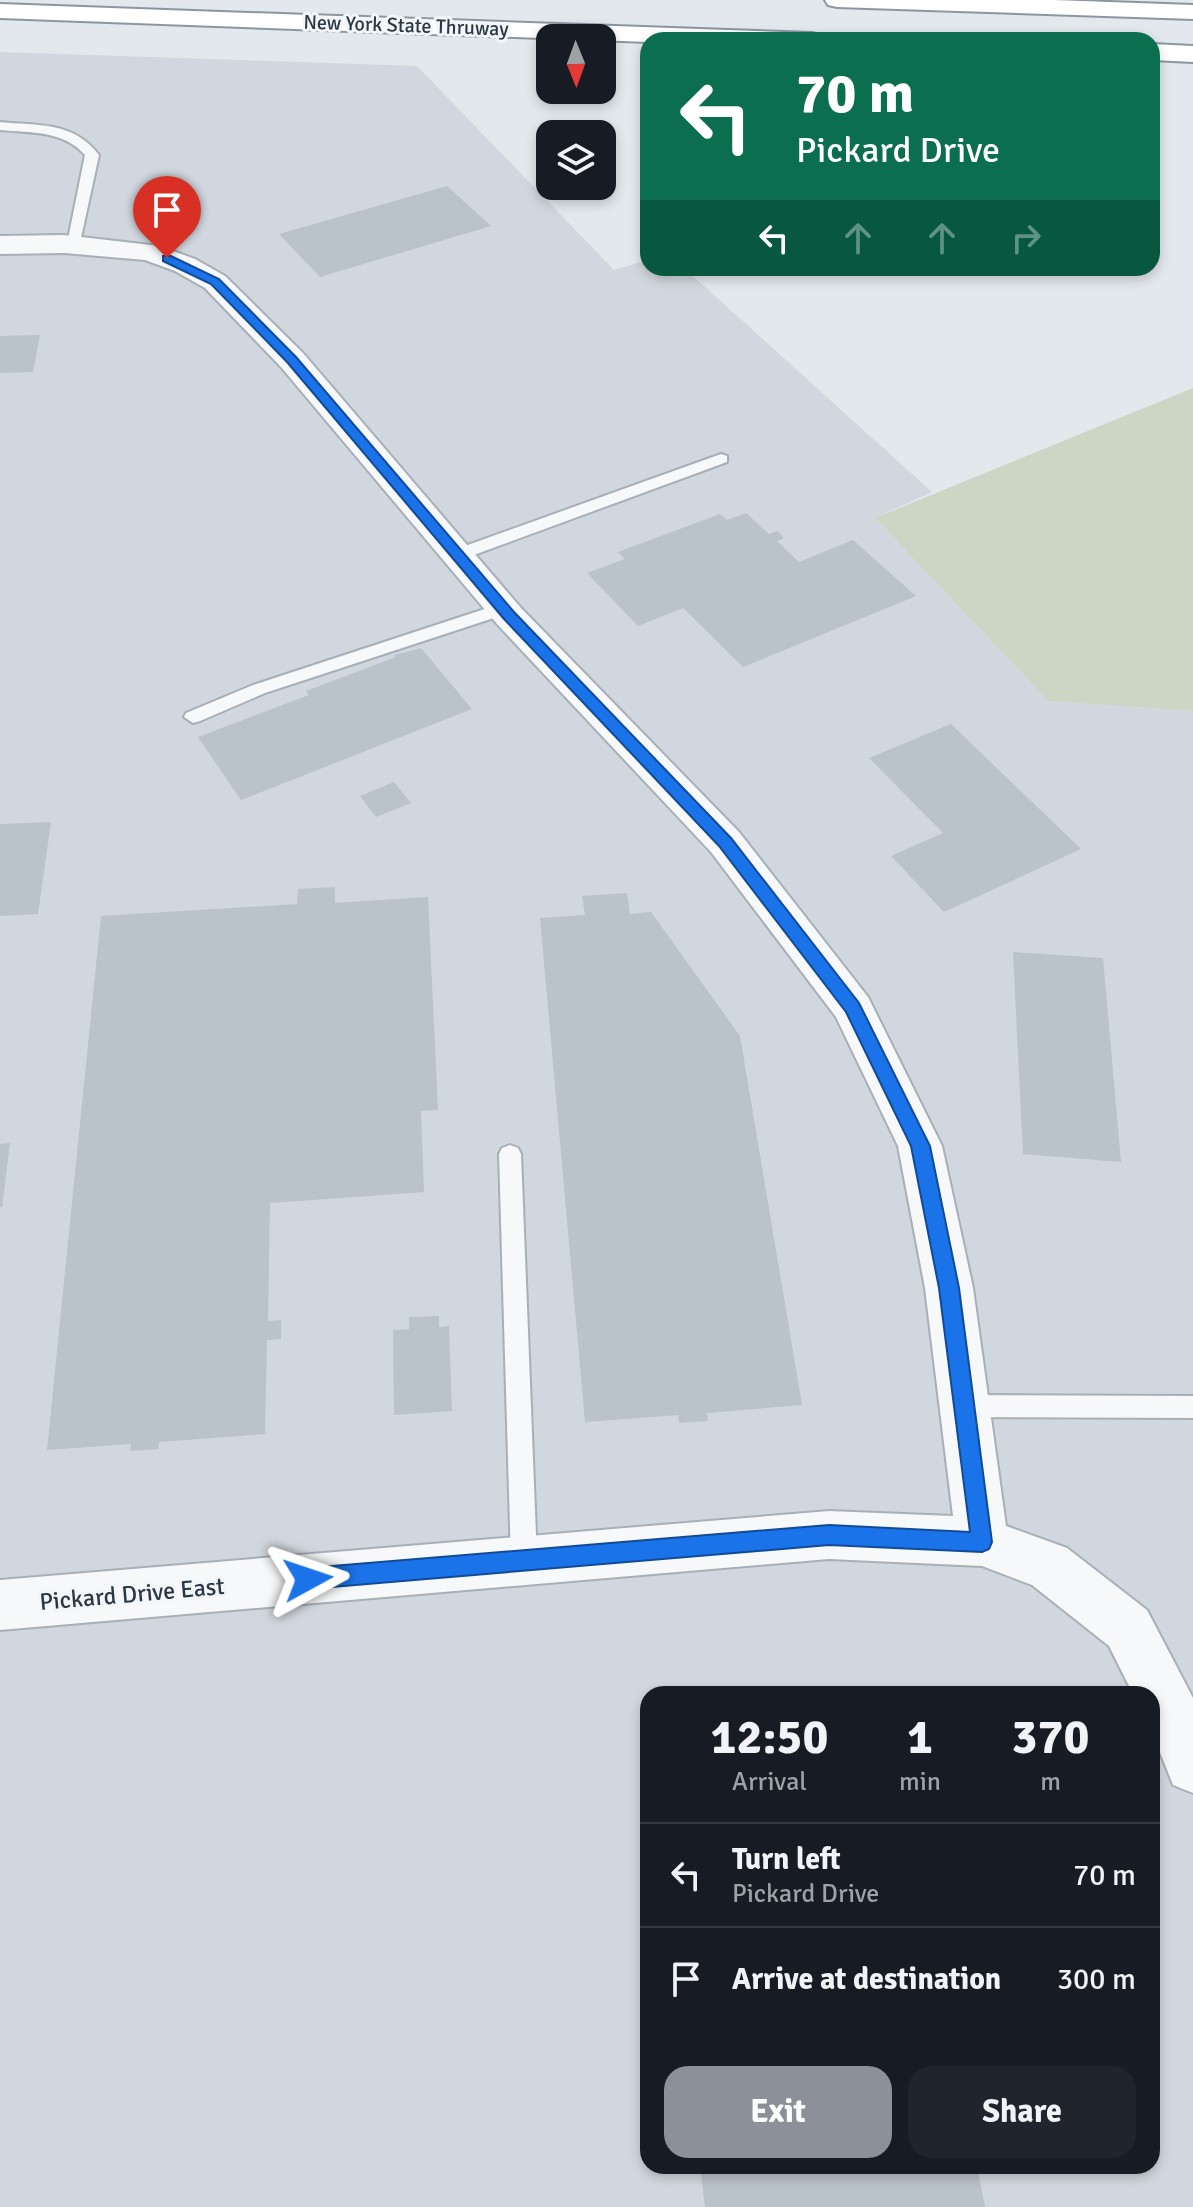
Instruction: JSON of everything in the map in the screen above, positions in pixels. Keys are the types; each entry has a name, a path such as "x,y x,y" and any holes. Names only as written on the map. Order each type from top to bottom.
{"highway":[{"path":"837,0 1193,12"},
{"name":"New York State Thruway","path":"0,11 640,34"},
{"path":"1160,52 1193,54"}],"street":[{"path":"0,245 74,244 149,252 185,265 215,282 292,360 503,609 725,842 853,1008 920,1146 949,1288 982,1542"},
{"name":"Pickard Drive East","path":"0,1605 829,1535 982,1542 1049,1566 1128,1628 1158,1686"},
{"name":"Pickard Drive East","path":"1160,1690 1188,1745 1193,1765"}],"lane":[{"path":"0,126 54,131 78,139 92,155 74,244"},
{"path":"457,555 721,459"},
{"path":"193,717 259,689 503,609"},
{"path":"510,1154 524,1560"},
{"path":"965,1406 1193,1407"}],"shaded area":[{"path":"0,52 417,66 536,189 536,200 546,200 614,270 640,262 640,276 693,276 932,492 875,518 1048,701 1193,711 1193,2207 0,2207"}],"green space":[{"path":"1193,388 1193,711 1048,701 875,518"}],"building":[{"path":"447,186 491,226 320,277 279,234"},
{"path":"40,335 33,372 0,373 0,336"},
{"path":"746,513 769,534 777,531 784,538 777,541 799,562 853,540 916,596 743,667 683,608 638,626 587,573 625,559 618,552 720,514 727,520"},
{"path":"421,648 472,709 241,800 198,737 309,695 306,691 396,657 394,655"},
{"path":"951,724 1081,849 944,912 891,856 943,833 869,758"},
{"path":"394,782 411,803 376,817 360,796"},
{"path":"51,822 38,914 0,916 0,824"},
{"path":"335,887 335,903 428,897 438,1110 421,1111 424,1192 270,1203 268,1321 281,1320 281,1339 267,1340 265,1434 159,1442 158,1449 130,1451 131,1444 47,1450 101,916 297,904 298,889"},
{"path":"627,893 630,914 651,912 740,1036 802,1405 707,1413 708,1421 679,1423 678,1415 585,1422 540,918 585,915 582,896"},
{"path":"1013,952 1103,958 1121,1162 1023,1154"},
{"path":"10,1143 2,1207 0,1207 0,1144"},
{"path":"439,1316 439,1327 449,1326 452,1411 394,1415 393,1330 409,1329 409,1317"},
{"path":"701,2174 979,2174 985,2207 705,2207"}],"route":[{"path":"167,258 215,282 292,360 509,616 725,842 853,1008 920,1146 949,1288 982,1542 829,1535 308,1579"}]}
